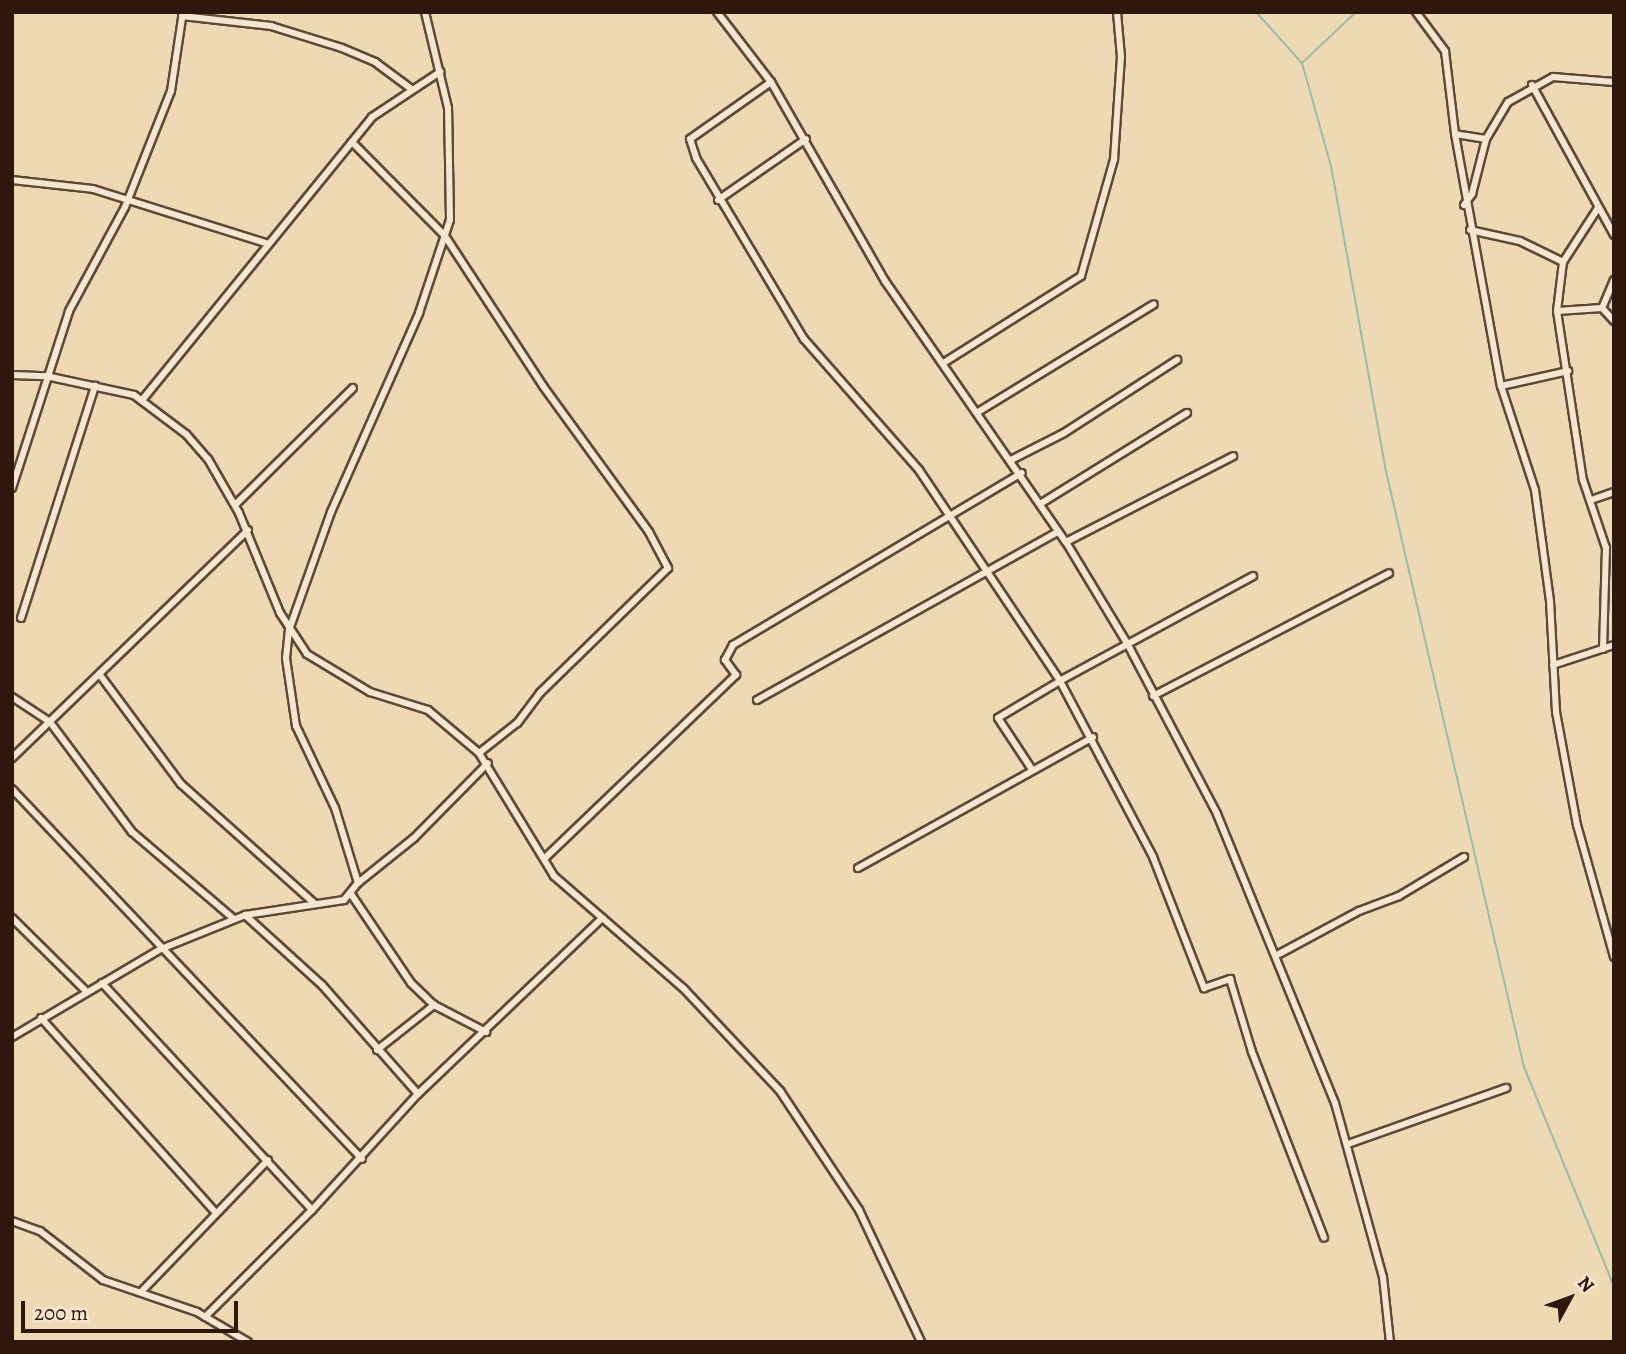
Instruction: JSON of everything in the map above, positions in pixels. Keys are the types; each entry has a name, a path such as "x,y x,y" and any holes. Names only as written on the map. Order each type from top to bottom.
{"street":[{"path":"358,883 339,818 296,726 286,683 289,630 351,461 419,313 450,220 448,116 425,12"},
{"path":"717,12 771,82 806,139 866,252 1022,473 1066,542 1127,643 1217,814 1279,954 1348,1144 1383,1277 1390,1342"},
{"path":"945,362 1081,276 1114,159 1121,57 1117,12"},
{"path":"1416,12 1444,51 1464,205 1501,386 1535,490 1556,712 1577,825 1614,957"},
{"path":"12,488 69,311 128,197 171,91 183,14 271,26 342,48 375,62 410,88"},
{"path":"143,399 372,117 410,88 440,72"},
{"path":"1464,205 1472,194 1486,139 1508,102 1532,85 1571,75 1614,82"},
{"path":"771,82 690,139 719,200 804,339 902,448 947,520 1060,681 1093,737 1153,857 1204,988 1230,979 1252,1052 1324,1238"},
{"path":"1532,85 1614,235"},
{"path":"1455,134 1486,139"},
{"path":"719,200 806,139"},
{"path":"352,142 445,236 668,568 540,693 517,723 479,753"},
{"path":"12,180 128,197 268,244"},
{"path":"1598,208 1563,262 1557,311 1569,371 1583,480 1606,548 1603,649"},
{"path":"1471,230 1520,241 1563,262"},
{"path":"1602,308 1614,280"},
{"path":"978,412 1154,304"},
{"path":"1557,311 1602,308"},
{"path":"1602,308 1614,321"},
{"path":"1011,460 1064,433 1177,360"},
{"path":"1501,386 1569,371"},
{"path":"12,374 46,376 143,399 208,459 248,530 289,630 307,654 337,677 428,710 479,753 488,763 554,876 684,989 780,1091 859,1210 921,1342"},
{"path":"21,618 95,386"},
{"path":"235,505 353,388"},
{"path":"1040,504 1187,413"},
{"path":"1066,542 1233,456"},
{"path":"545,858 736,675 725,660 733,645 1022,473"},
{"path":"1591,500 1614,492"},
{"path":"12,758 248,530"},
{"path":"757,700 986,575 1058,532"},
{"path":"1153,696 1389,573"},
{"path":"1031,768 998,718 1127,643 1253,576"},
{"path":"1553,665 1614,645"},
{"path":"100,675 181,784 314,903"},
{"path":"12,697 51,722 132,832 234,919"},
{"path":"858,868 1031,768 1093,737"},
{"path":"12,1038 86,991 161,949 245,915 351,894 358,883 414,838 488,763"},
{"path":"12,789 362,1159"},
{"path":"1279,954 1359,911 1399,896 1464,857"},
{"path":"351,894 394,960 434,1005 486,1032"},
{"path":"245,915 323,985 418,1094"},
{"path":"12,918 86,991"},
{"path":"205,1317 362,1159 418,1094 486,1032 602,918"},
{"path":"102,983 218,1113 268,1160 312,1209"},
{"path":"377,1050 434,1005"},
{"path":"41,1018 215,1211"},
{"path":"1348,1144 1506,1088"},
{"path":"141,1292 215,1211 268,1160"},
{"path":"12,1220 40,1231 103,1279 205,1317 248,1342"}],"waterway":[{"path":"1256,12 1302,63 1331,166 1385,467 1524,1067 1614,1286"},
{"path":"1303,62 1356,12"}]}
